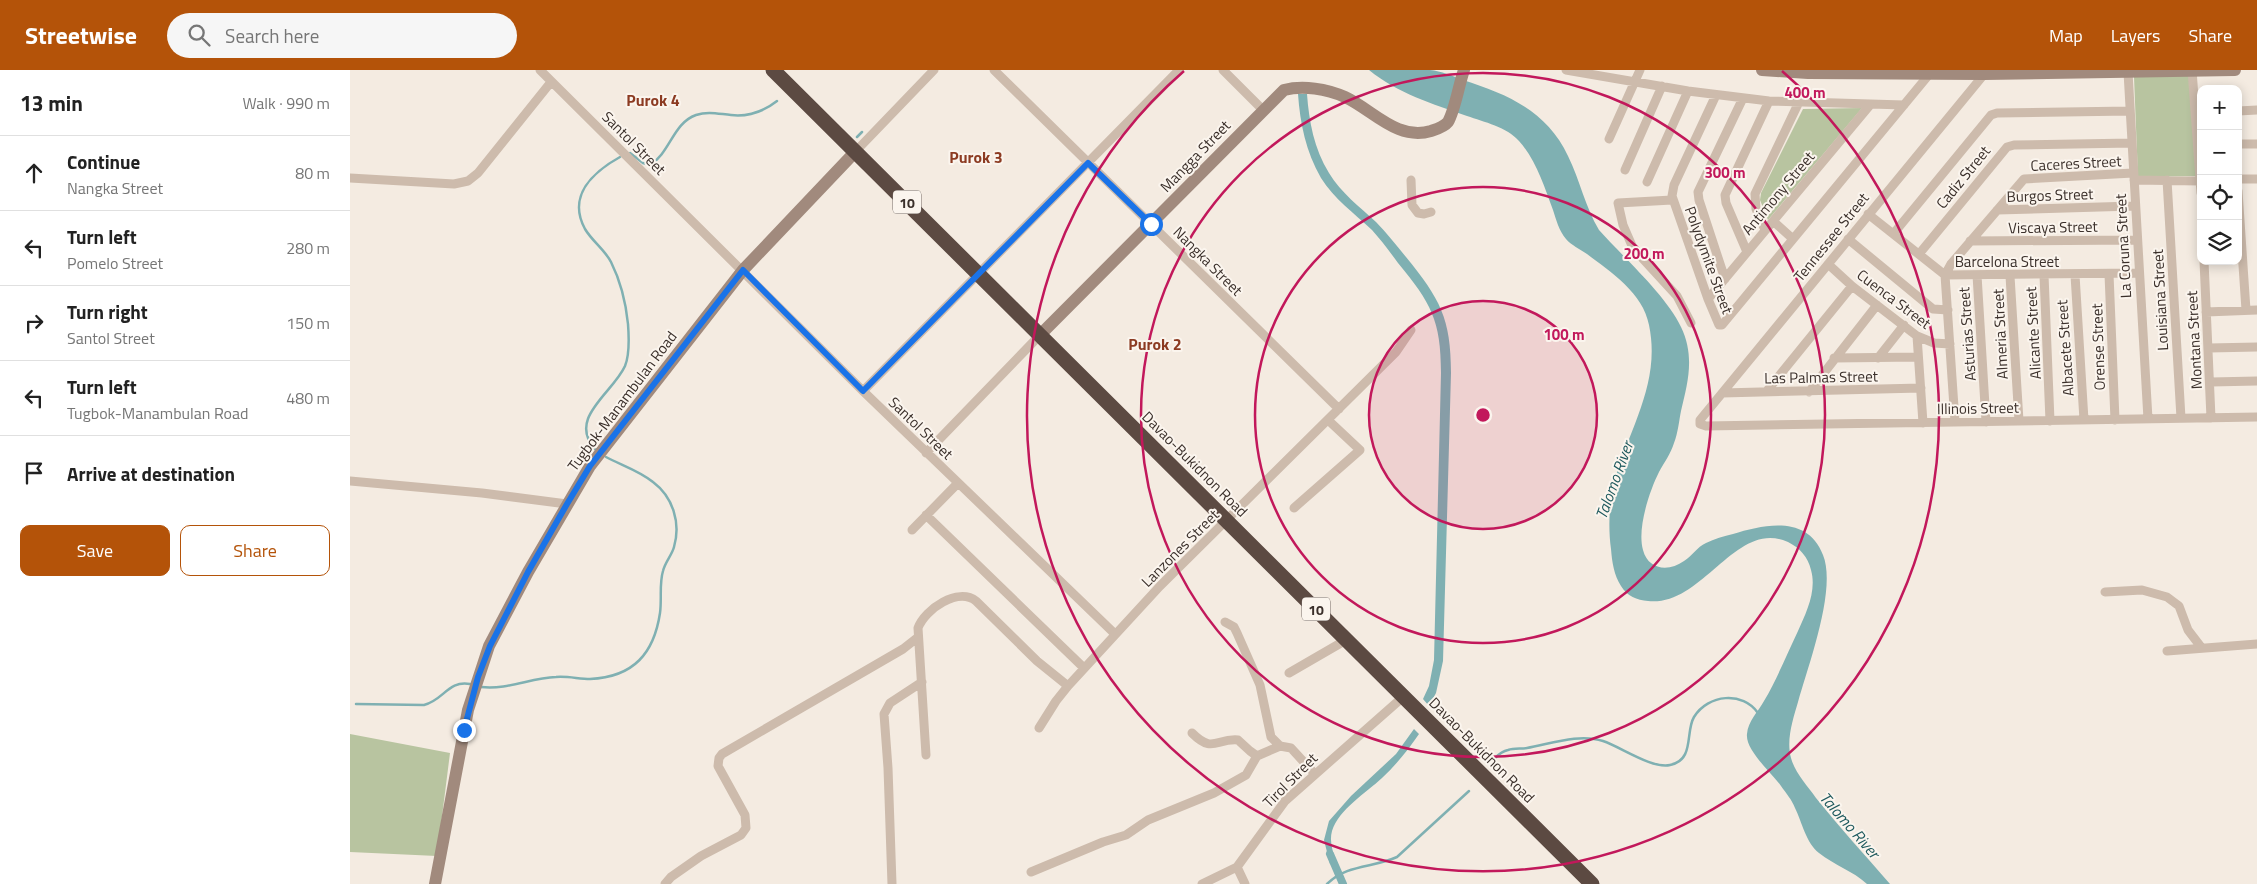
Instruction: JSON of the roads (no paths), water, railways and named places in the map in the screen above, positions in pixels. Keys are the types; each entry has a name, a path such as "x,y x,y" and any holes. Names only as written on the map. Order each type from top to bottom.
{"highway":[{"name":"Davao-Bukidnon Road","path":"773,70 1592,884"}],"street":[{"name":"Santol Street","path":"540,70 926,453 1115,634"},
{"path":"856,152 934,70"},
{"name":"Nangka Street","path":"994,70 1339,409"},
{"path":"863,391 1179,70"},
{"path":"1223,70 1263,110"},
{"name":"Mangga Street","path":"926,453 1040,335 1284,90 1311,89 1330,92 1344,97 1394,127 1410,133 1437,129 1446,124 1464,70"},
{"path":"1566,70 1716,95 1768,101 1798,104 1904,105"},
{"path":"1609,138 1640,70"},
{"path":"1762,70 1808,73 2235,70"},
{"path":"2192,70 2197,104"},
{"path":"1773,221 1792,239 1931,72"},
{"name":"Tennessee Street","path":"1700,424 1700,420 1722,392 1986,72"},
{"name":"La Coruna Street","path":"2128,72 2134,206 2148,419"},
{"path":"350,178 454,184 468,181 478,173 551,82"},
{"path":"1625,170 1662,86"},
{"path":"1647,182 1688,90"},
{"name":"Polydymite Street","path":"1716,95 1674,185 1672,200 1708,299 1720,325 1722,325 1792,239"},
{"path":"1725,279 1698,192 1743,98"},
{"path":"1747,252 1726,203 1725,195 1768,101"},
{"path":"1765,230 1754,203 1755,194 1798,104"},
{"name":"Antimony Street","path":"1708,299 1870,105"},
{"path":"2242,111 2257,110"},
{"path":"1894,233 1991,115 1997,113 2130,111"},
{"name":"Cadiz Street","path":"1919,254 2007,147 2014,145 2132,143"},
{"path":"2242,144 2257,144"},
{"name":"Tugbok-Manambulan Road","path":"436,884 460,748 468,710 478,677 500,624 567,504 590,466 743,270 856,152"},
{"name":"Caceres Street","path":"1945,275 1951,264 2024,179 2134,177 2197,181"},
{"path":"2242,179 2257,178"},
{"path":"1411,180 1412,205 1418,213 1431,212"},
{"name":"Louisiana Street","path":"2167,180 2180,418"},
{"path":"1672,200 1618,203 1623,225 1632,248 1678,296 1691,323"},
{"name":"Burgos Street","path":"1997,210 2134,206"},
{"name":"Barcelona Street","path":"1868,214 1945,275 2010,276 2138,273"},
{"path":"2240,220 2246,310"},
{"path":"1848,239 1933,308 1948,310"},
{"name":"Viscaya Street","path":"1970,241 2137,240"},
{"name":"Cuenca Street","path":"1828,264 1852,286 1917,336 1934,343 1950,344"},
{"name":"Montana Street","path":"2204,265 2211,382 2211,418"},
{"name":"Orense Street","path":"2109,274 2115,420"},
{"path":"1945,275 1956,422"},
{"name":"Asturias Street","path":"1977,275 1986,422"},
{"name":"Alicante Street","path":"2044,275 2050,420"},
{"name":"Albacete Street","path":"2075,275 2084,420"},
{"name":"Almeria Street","path":"2010,276 2019,421"},
{"path":"1766,392 1852,286"},
{"path":"1808,392 1877,305"},
{"path":"2206,312 2257,310"},
{"path":"1878,358 1904,325"},
{"name":"Lanzones Street","path":"1039,728 1049,710 1068,686 1115,634 1160,586 1396,352 1412,330"},
{"path":"1917,336 1923,422"},
{"path":"2209,348 2257,347"},
{"path":"1834,358 1918,357"},
{"path":"2211,382 2257,382"},
{"name":"Las Palmas Street","path":"1722,392 1808,392 1920,388"},
{"name":"Illinois Street","path":"1700,424 1706,426 2257,417"},
{"path":"1294,508 1360,450 1328,420"},
{"path":"350,481 482,492 567,504"},
{"path":"912,530 958,484"},
{"path":"926,515 1084,668"},
{"path":"2105,592 2142,590 2167,597 2178,606 2188,630 2201,648"},
{"path":"926,754 922,682 917,638 920,620 926,614 955,597 968,596 976,601 1037,660 1068,686"},
{"path":"1225,622 1234,627 1237,633 1260,685 1271,737 1280,746"},
{"path":"665,884 692,862 741,835 746,828 745,815 718,766 719,758 722,754 904,649 917,638"},
{"path":"1290,673 1346,640"},
{"path":"2168,651 2257,644"},
{"path":"892,884 884,714 890,703 922,682"},
{"name":"Tirol Street","path":"1202,884 1237,867 1279,808 1314,773 1403,697"},
{"path":"1192,733 1209,745 1238,740 1257,756"},
{"path":"1031,872 1103,842 1126,835 1148,820 1214,792 1246,775 1257,756 1280,746 1286,746 1295,751 1314,773"},
{"path":"1237,867 1245,884"}],"water":[{"path":"1369,70 1430,70 1443,73 1495,91 1524,106 1537,116 1549,127 1568,156 1599,230 1655,289 1674,315 1681,327 1688,348 1688,379 1675,439 1655,480 1645,511 1642,532 1643,550 1649,562 1666,568 1678,565 1709,542 1758,527 1784,526 1796,528 1807,533 1816,542 1823,555 1826,570 1824,607 1820,628 1794,715 1789,744 1791,758 1798,774 1816,798 1890,884 1867,884 1815,849 1808,838 1791,799 1760,761 1750,747 1748,740 1749,725 1778,675 1810,602 1813,586 1810,565 1806,557 1800,550 1788,542 1769,538 1752,542 1735,552 1686,591 1668,599 1640,600 1629,595 1623,589 1617,577 1612,559 1610,505 1615,479 1642,404 1651,366 1652,346 1646,314 1625,284 1566,239 1558,225 1535,165 1525,148 1514,136 1495,126 1403,91"},
{"path":"1298,94 1307,94 1313,135 1329,173 1345,193 1384,230 1418,272 1435,298 1446,323 1451,373 1443,661 1436,693 1429,706 1423,699 1429,686 1434,660 1441,373 1439,339 1432,313 1419,290 1372,230 1338,199 1321,178 1311,158 1305,137 1300,116"},
{"path":"1414,729 1419,734 1402,757 1382,778 1347,809 1336,823 1331,839 1336,862 1330,864 1324,840 1329,821 1351,796 1396,754"}],"waterway":[{"path":"630,153 643,163 650,165 657,160 682,124 688,119 696,115 709,113 750,114 761,111 777,101"},
{"path":"857,137 862,132"},
{"path":"595,449 588,438 586,427 589,416 625,366 629,340 627,316 620,284 608,258 585,229 580,217 579,206 581,196 592,178 620,157"},
{"path":"481,687 500,687 556,677 590,679 605,677 630,668 647,651 653,640 661,608 662,576 676,538 674,511 666,495 653,482 606,457"},
{"path":"356,704 424,705 437,699 456,685 470,684"},
{"path":"1495,758 1510,749 1527,748 1584,738 1603,741 1654,764 1670,765 1683,758 1688,745 1691,723 1700,709 1708,704 1726,698 1735,699 1744,701 1758,713"},
{"path":"1327,884 1343,873 1397,857 1469,791"},
{"path":"1330,854 1343,884"}],"district":[{"name":"Purok 4","path":"653,100"},
{"name":"Purok 3","path":"976,157"},
{"name":"Purok 2","path":"1155,344"}],"water label":[{"name":"Talomo River","path":"1614,480"},
{"name":"Talomo River","path":"1850,825"}]}
